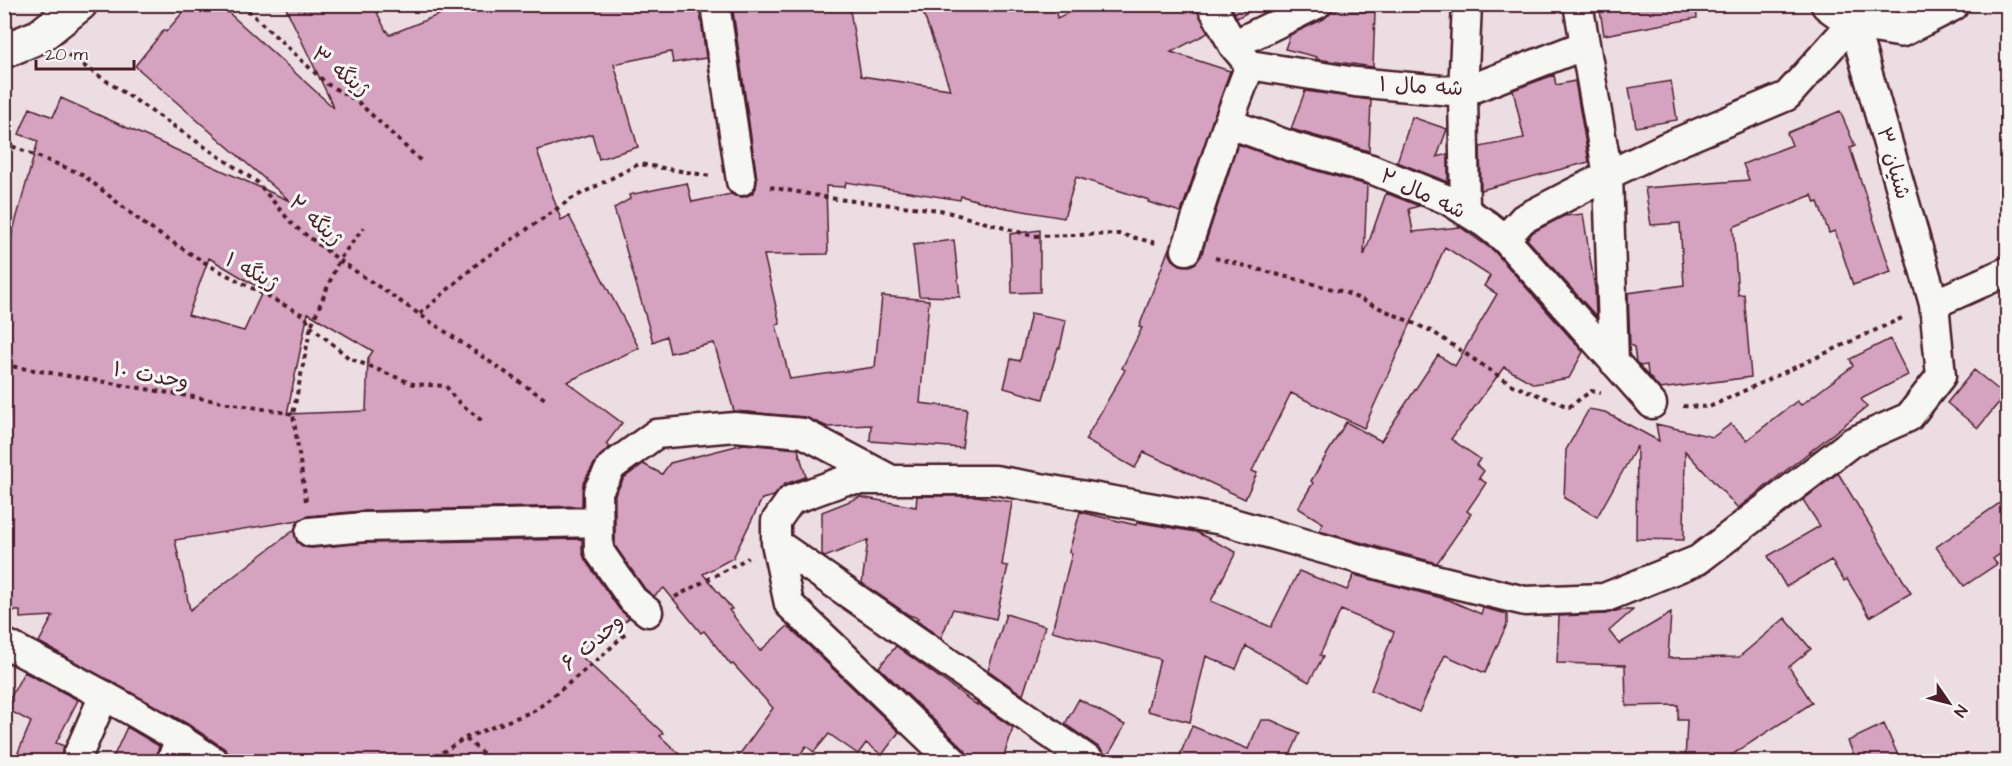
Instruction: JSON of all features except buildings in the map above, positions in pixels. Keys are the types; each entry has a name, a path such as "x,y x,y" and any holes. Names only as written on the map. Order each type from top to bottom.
{"street":[{"path":"4,51 40,36 80,4"},
{"path":"715,4 741,181"},
{"path":"1210,4 1242,55"},
{"path":"1465,211 1463,92 1467,4"},
{"path":"1578,4 1608,175 1614,362"},
{"path":"1505,239 1523,219 1608,175 1787,96 1841,13 1901,30 1952,4"},
{"path":"1186,250 1228,123 1242,55 1314,5"},
{"name":"شنیان ۳","path":"776,543 776,521 791,500 846,480 995,480 1222,520 1394,569 1524,601 1604,598 1698,560 1852,442 1909,417 1941,376 1934,304 1841,13"},
{"name":"شه مال ۱","path":"1242,55 1355,82 1463,92 1585,45"},
{"name":"شه مال ۲","path":"1228,123 1293,147 1371,169 1448,200 1486,224 1505,239 1652,404"},
{"path":"1934,304 2007,271"},
{"path":"648,612 633,600 599,551 598,491 611,467 656,434 735,427 803,433 892,480"},
{"path":"310,532 364,528 598,522"},
{"path":"776,543 789,604 954,762"},
{"path":"776,543 1090,762"},
{"path":"4,643 104,695 175,750 215,762"},
{"path":"75,762 104,695"}],"path":[{"name":"ژینگه ۳","path":"241,4 327,84 357,101 423,162"},
{"name":"ژینگه ۲","path":"40,36 257,182 293,225 339,260 548,401"},
{"name":"ژینگه ۱","path":"4,143 81,174 148,227 212,267 305,316 311,327 349,358 413,384 446,386 455,399 482,421"},
{"path":"310,532 293,414 311,327 339,260 364,227"},
{"name":"وحدت ۱۰","path":"4,365 293,414"},
{"name":"وحدت ۶","path":"427,762 465,738 536,710 602,656 648,612 776,543"},
{"path":"465,738 493,762"}]}
